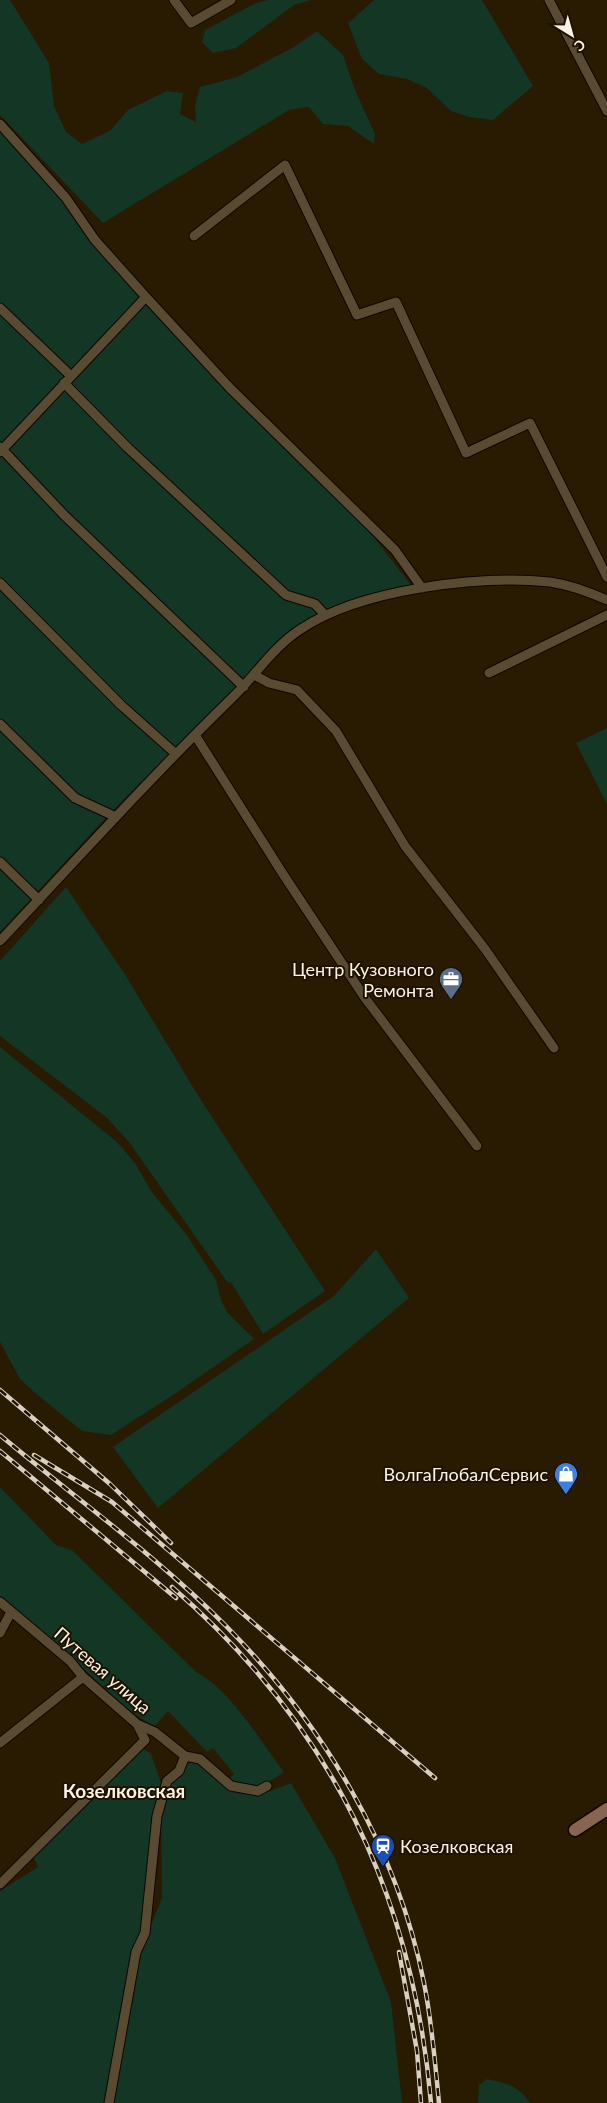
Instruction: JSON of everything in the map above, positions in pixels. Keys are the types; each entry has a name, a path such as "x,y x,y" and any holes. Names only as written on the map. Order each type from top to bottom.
{"street":[{"path":"174,0 191,23 231,0"},
{"path":"549,0 607,111"},
{"path":"0,124 66,198 95,240 230,388 395,550 422,588"},
{"path":"194,236 285,165 357,315 396,302 466,453 530,423 607,577"},
{"path":"146,296 1,449 64,515 244,687"},
{"path":"0,308 68,380 128,448 286,595 315,604 325,614"},
{"path":"0,941 176,754 244,687 269,656 300,630 325,614 368,600 422,588 500,580 551,582 588,591 607,600"},
{"path":"0,583 121,705 176,754"},
{"path":"488,673 607,615"},
{"path":"254,675 268,683 297,690 336,731 405,846 485,949 554,1048"},
{"path":"0,724 75,798 116,817"},
{"path":"195,735 283,874 365,998 477,1146"},
{"path":"0,862 39,900"},
{"name":"Путевая улица","path":"0,1602 70,1661 83,1678 136,1724 155,1732 185,1756 200,1759 231,1786 258,1791 267,1786"},
{"path":"0,1633 11,1612"},
{"path":"0,1743 83,1678"},
{"path":"0,1884 145,1740 136,1724"},
{"path":"109,2103 136,1952 145,1933 157,1816 167,1781 178,1771 185,1756"},
{"path":"575,1830 607,1809"}],"green space":[{"path":"0,0 10,0 49,63 54,106 66,132 82,144 111,130 128,110 167,91 183,93 180,114 196,122 195,105 200,87 237,77 294,47 317,31 343,55 355,90 375,134 374,144 348,126 323,124 309,107 289,110 103,223 0,115"},
{"path":"268,0 311,0 294,5 236,48 213,53 202,42 205,30 256,3"},
{"path":"374,0 482,0 533,86 493,120 469,117 451,111 427,88 407,79 379,74 362,59 348,23"},
{"path":"0,128 70,207 103,255 352,509 414,589 368,596 322,611 283,642 112,811 0,932"},
{"path":"607,728 607,804 576,743"},
{"path":"66,887 126,976 199,1097 325,1291 263,1334 231,1282 228,1283 129,1142 106,1117 0,1036 0,961"},
{"path":"0,1047 117,1142 135,1163 151,1191 186,1234 216,1280 221,1300 227,1312 254,1339 111,1435 82,1431 34,1392 20,1379 0,1342"},
{"path":"376,1249 409,1298 158,1508 113,1447 334,1296"},
{"path":"0,1487 56,1545 73,1551 197,1673 209,1680 233,1703 284,1772 269,1782 258,1786 246,1785 229,1779 234,1774 213,1748 207,1752 168,1711 154,1727 125,1707 71,1657 0,1598"},
{"path":"141,1747 151,1754 162,1786 151,1817 150,1862 143,1907 141,1936 131,1950 119,2030 105,2103 0,2103 0,1891 38,1867 33,1856"},
{"path":"189,1763 199,1763 235,1791 265,1793 291,1783 335,1858 391,2002 402,2103 112,2103 139,1955 162,1898 161,1815 170,1783"},
{"path":"487,2079 512,2086 526,2097 530,2103 478,2103 479,2085"}],"railway":[{"path":"0,1390 110,1484 171,1543"},
{"path":"0,1435 144,1551 200,1600 261,1664 294,1704 324,1746 351,1790 375,1836 395,1884 412,1933 427,1998 439,2103"},
{"path":"0,1451 176,1598"},
{"path":"34,1455 112,1502 435,1778"},
{"path":"172,1587 228,1640 277,1697 319,1756 354,1819 383,1885 405,1954 421,2027 431,2103"},
{"path":"399,1952 417,2051 421,2103"}],"place":[{"name":"Центр Кузовного Ремонта","path":"451,1000"},
{"name":"ВолгаГлобалСервис","path":"566,1495"},
{"name":"Козелковская","path":"383,1867"}],"district":[{"name":"Козелковская","path":"124,1790"}]}
